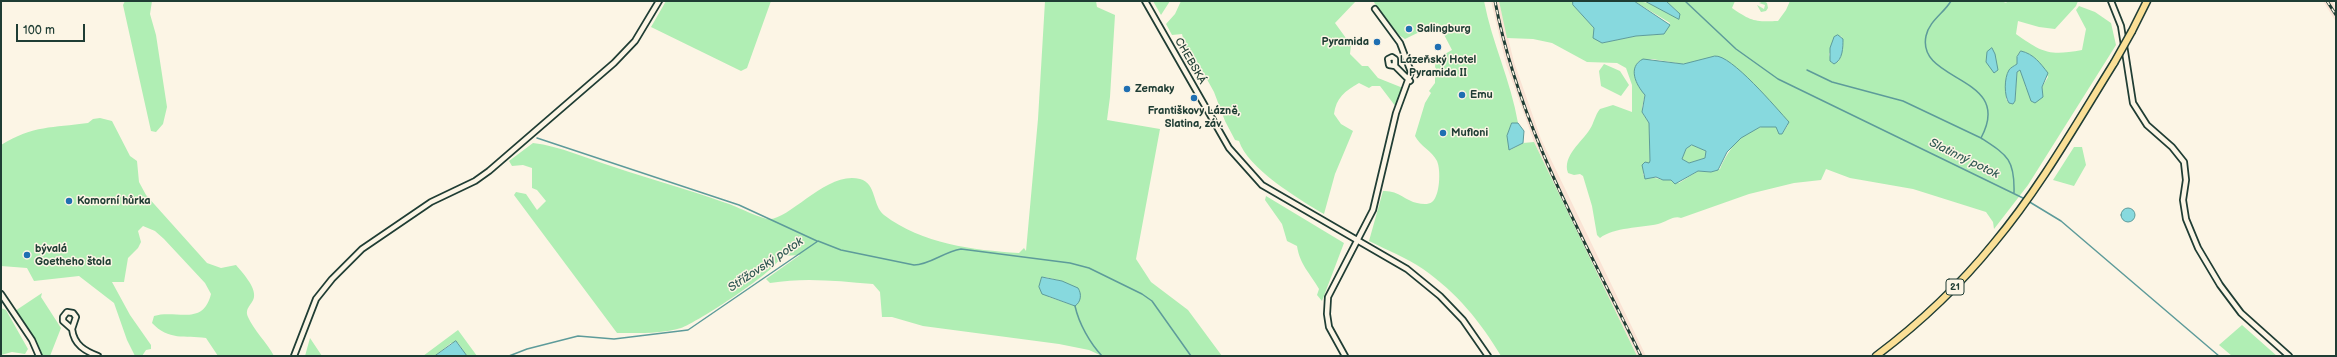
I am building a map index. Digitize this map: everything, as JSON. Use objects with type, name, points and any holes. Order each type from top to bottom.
[{"type":"main road","name":"21","points":[[1876,356],[1928,313],[1957,285],[1996,242],[2032,191],[2114,63],[2147,1]]},
{"type":"street","points":[[294,356],[316,299],[345,265],[362,249],[431,202],[475,181],[582,92],[627,50],[647,23],[659,1]]},
{"type":"street","name":"CHEBSKÁ","points":[[1145,1],[1230,148],[1262,185],[1407,270],[1440,296],[1463,320],[1488,356]]},
{"type":"street","points":[[2111,1],[2121,26],[2133,103],[2147,125],[2184,162],[2186,180],[2183,200],[2186,219],[2198,248],[2220,285],[2241,313],[2289,356]]},
{"type":"street","points":[[1345,356],[1329,326],[1326,305],[1333,286],[1373,210],[1394,119],[1410,81],[1411,72],[1400,44],[1375,9]]},
{"type":"street","points":[[1395,66],[1410,81]]},
{"type":"street","points":[[1,294],[32,340],[39,356]]},
{"type":"street","points":[[72,329],[72,334],[82,350],[98,356]]},
{"type":"shaded area","points":[[1491,1],[1499,1],[1514,62],[1541,139],[1646,356],[1637,356],[1534,142],[1506,64]]},
{"type":"shaded area","points":[[2323,1],[2332,1],[2335,6],[2336,22]]},
{"type":"green space","points":[[125,1],[152,1],[150,14],[156,35],[167,107],[163,124],[156,132],[151,131],[123,5]]},
{"type":"green space","points":[[666,1],[771,1],[747,68],[741,71],[651,27]]},
{"type":"green space","points":[[1045,1],[1096,1],[1097,7],[1115,15],[1110,97],[1107,120],[1160,129],[1136,259],[1151,282],[1188,310],[1222,356],[1102,356],[1089,350],[1059,344],[923,326],[892,317],[882,317],[880,292],[873,284],[809,280],[770,283],[766,279],[800,255],[781,256],[777,263],[753,283],[703,316],[681,328],[657,332],[617,333],[514,195],[516,192],[526,194],[537,210],[546,201],[537,190],[532,188],[532,168],[523,165],[512,166],[509,161],[533,143],[543,145],[564,150],[696,193],[768,219],[777,217],[787,212],[822,188],[835,182],[847,178],[860,179],[869,185],[880,211],[884,215],[915,233],[948,244],[984,250],[1019,253],[1024,248],[1026,251],[1038,119]],"holes":[[[1045,277],[1062,281],[1075,306],[1049,297]]]},
{"type":"green space","points":[[1153,1],[1170,1],[1161,15]]},
{"type":"green space","points":[[1181,1],[1356,1],[1335,23],[1351,45],[1350,54],[1362,66],[1368,66],[1378,78],[1403,88],[1396,107],[1380,86],[1372,86],[1369,88],[1359,83],[1345,92],[1339,99],[1334,114],[1341,124],[1353,131],[1335,174],[1324,214],[1289,192],[1263,172],[1252,162],[1239,141],[1235,140],[1225,121],[1214,92],[1198,63],[1185,46],[1182,34],[1172,35],[1166,24],[1175,14]]},
{"type":"green space","points":[[1373,1],[1484,1],[1487,17],[1511,92],[1518,123],[1512,123],[1510,150],[1523,143],[1534,142],[1637,356],[1501,356],[1476,319],[1447,288],[1417,265],[1369,241],[1383,191],[1393,192],[1413,202],[1423,204],[1429,204],[1435,199],[1438,189],[1439,176],[1437,161],[1415,136],[1425,103],[1431,93],[1429,91],[1435,83],[1435,76],[1439,74],[1435,67],[1436,59],[1452,50],[1438,23],[1405,39],[1399,35]]},
{"type":"green space","points":[[1499,1],[1573,1],[1573,5],[1592,25],[1602,43],[1636,36],[1663,34],[1670,23],[1634,1],[1651,4],[1680,14],[1666,1],[1735,1],[1732,8],[1744,16],[1758,21],[1778,21],[1786,10],[1790,1],[2000,1],[2007,3],[2005,1],[2078,1],[2076,6],[2055,29],[2039,27],[2018,21],[2016,34],[2040,49],[2054,53],[2082,50],[2086,29],[2076,10],[2079,6],[2095,12],[2111,23],[2116,45],[2028,185],[1994,229],[1993,222],[1986,212],[1913,189],[1850,178],[1826,169],[1821,180],[1794,183],[1749,194],[1681,218],[1676,217],[1658,224],[1620,230],[1606,234],[1600,238],[1597,235],[1592,206],[1583,176],[1580,174],[1574,175],[1568,173],[1567,167],[1570,155],[1587,134],[1600,109],[1613,105],[1632,112],[1632,85],[1626,68],[1617,63],[1587,62],[1552,43],[1533,39],[1507,38]],"holes":[[[1841,36],[1843,45],[1841,56],[1838,62],[1832,63],[1829,54]],[[2021,51],[2031,55],[2043,68],[2048,77],[2042,87],[2043,97],[2026,88],[2024,77],[2020,70],[2017,72],[2015,101],[2013,104],[2009,103],[2006,99],[2009,70],[2017,64],[2017,57]],[[1718,56],[1788,125],[1782,134],[1776,127],[1766,126],[1749,132],[1741,138],[1729,152],[1720,169],[1711,172],[1698,171],[1679,183],[1643,175],[1643,163],[1650,163],[1649,123],[1643,114],[1642,108],[1645,94],[1637,83],[1635,70],[1639,61],[1652,59],[1683,64]]]},
{"type":"green space","points":[[1764,1],[1767,3],[1768,8],[1766,11],[1761,12],[1757,5],[1764,9],[1765,5],[1759,3]]},
{"type":"green space","points":[[1604,64],[1620,71],[1629,85],[1621,96],[1601,86],[1599,71]]},
{"type":"green space","points":[[100,118],[112,121],[130,156],[137,161],[139,182],[146,195],[207,263],[221,268],[236,265],[251,284],[254,297],[247,314],[253,326],[274,356],[218,356],[206,338],[171,335],[158,329],[152,323],[154,316],[162,314],[195,314],[202,310],[207,304],[211,294],[205,283],[164,239],[155,231],[143,226],[138,231],[141,242],[138,248],[128,258],[124,282],[112,282],[130,315],[151,345],[151,349],[146,350],[142,356],[135,356],[127,340],[114,303],[79,276],[34,281],[27,268],[1,266],[1,145],[23,134],[43,128],[88,123],[93,119]]},
{"type":"green space","points":[[1692,145],[1706,151],[1705,158],[1689,163],[1682,159],[1686,149]]},
{"type":"green space","points":[[2074,147],[2082,147],[2086,165],[2074,186],[2053,180]]},
{"type":"green space","points":[[1266,196],[1344,243],[1322,301],[1317,295],[1319,289],[1300,258],[1297,246],[1287,241],[1282,224],[1265,200]]},
{"type":"green space","points":[[42,293],[41,297],[61,328],[50,356],[42,356],[15,311]]},
{"type":"green space","points":[[1,308],[6,310],[28,349],[25,354],[12,352],[1,355]]},
{"type":"green space","points":[[2242,325],[2277,356],[2232,356],[2219,345]]},
{"type":"green space","points":[[458,330],[477,356],[467,356],[458,343],[451,343],[435,356],[423,356]]},
{"type":"green space","points":[[310,338],[322,356],[305,356]]},
{"type":"water","points":[[1573,1],[1634,1],[1670,25],[1664,34],[1636,36],[1602,43],[1593,38],[1594,28],[1573,5]]},
{"type":"water","points":[[1645,1],[1666,1],[1680,14],[1679,19]]},
{"type":"water","points":[[1838,35],[1843,39],[1843,49],[1839,60],[1834,64],[1830,61],[1830,48],[1834,37]]},
{"type":"water","points":[[1992,48],[1995,54],[1998,70],[1994,73],[1986,62],[1987,52]]},
{"type":"water","points":[[2021,51],[2030,54],[2048,73],[2042,87],[2043,97],[2035,103],[2031,101],[2020,70],[2017,72],[2015,101],[2013,104],[2009,103],[2007,100],[2005,82],[2007,73],[2010,68],[2017,64],[2017,57]]},
{"type":"water","points":[[1715,56],[1732,64],[1754,83],[1789,122],[1782,134],[1779,134],[1776,127],[1760,127],[1741,138],[1727,152],[1718,170],[1711,172],[1698,171],[1675,184],[1671,180],[1663,180],[1656,177],[1645,179],[1642,165],[1645,162],[1649,163],[1650,161],[1649,123],[1642,112],[1645,95],[1636,81],[1634,71],[1635,67],[1638,62],[1643,59],[1683,64]],"holes":[[[1692,145],[1706,151],[1705,158],[1689,163],[1682,159],[1686,149]]]},
{"type":"water","points":[[1512,123],[1518,123],[1524,131],[1523,143],[1509,150],[1507,136]]},
{"type":"water","points":[[2125,208],[2131,208],[2135,212],[2135,218],[2131,222],[2125,222],[2121,218],[2121,212]]},
{"type":"water","points":[[1042,277],[1062,281],[1078,288],[1080,295],[1079,302],[1075,306],[1042,294],[1039,287]]},
{"type":"water","points":[[456,341],[467,356],[435,356]]},
{"type":"waterway","name":"Slatinný potok","points":[[1685,1],[1736,49],[1778,79],[2025,199]]},
{"type":"waterway","points":[[1951,1],[1930,26],[1926,36],[1927,51],[1935,63],[1976,90],[1985,102],[1988,117],[1981,138],[2008,159],[2013,172],[2014,193]]},
{"type":"waterway","points":[[1807,70],[1832,82],[1903,101],[1981,138]]},
{"type":"waterway","points":[[537,138],[739,205],[817,241]]},
{"type":"waterway","name":"Slatinný potok","points":[[2028,201],[2061,221],[2219,356]]},
{"type":"waterway","name":"Střížovský potok","points":[[509,356],[527,349],[578,336],[614,339],[688,330],[818,241],[841,250],[914,265],[926,263],[961,249],[1070,263],[1089,268],[1142,294],[1152,301],[1191,356]]},
{"type":"waterway","points":[[1075,306],[1079,320],[1086,333],[1102,356]]},
{"type":"railway","points":[[1495,1],[1506,48],[1520,94],[1537,139],[1577,227],[1641,356]]},
{"type":"railway","points":[[2327,1],[2336,15]]},
{"type":"place","name":"Salingburg","points":[[1409,29]]},
{"type":"place","name":"Pyramida","points":[[1377,42]]},
{"type":"place","name":"Lázeňský Hotel Pyramida II","points":[[1438,47]]},
{"type":"place","name":"Zemaky","points":[[1127,89]]},
{"type":"place","name":"Emu","points":[[1462,95]]},
{"type":"place","name":"Františkovy Lázně, Slatina, záv.","points":[[1194,98]]},
{"type":"place","name":"Mufloni","points":[[1443,133]]},
{"type":"place","name":"Komorní hůrka","points":[[69,201]]},
{"type":"place","name":"bývalá Goetheho štola","points":[[27,255]]}]
